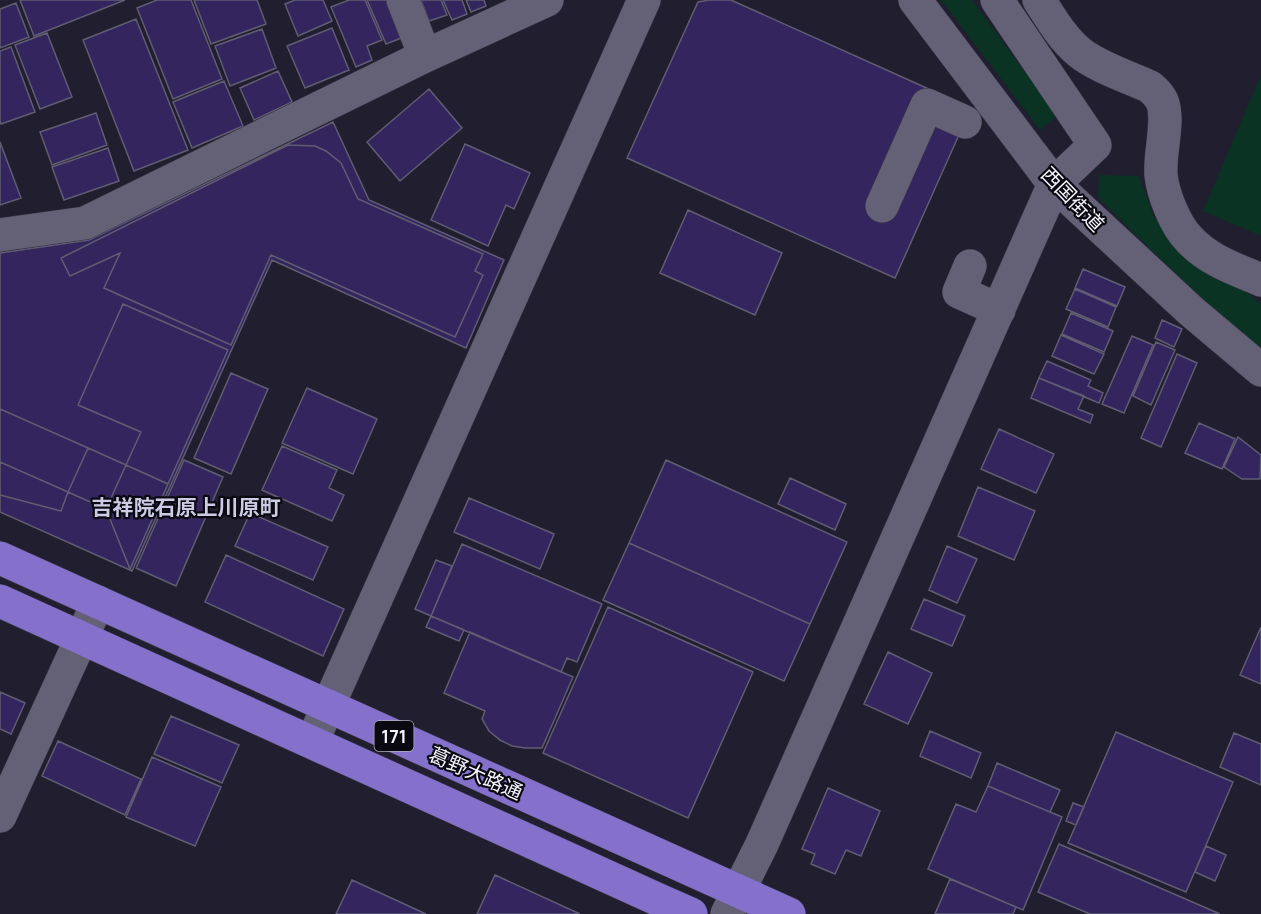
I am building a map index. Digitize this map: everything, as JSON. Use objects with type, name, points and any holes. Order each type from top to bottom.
[{"type":"highway","name":"葛野大路通","points":[[0,558],[328,706],[733,903],[789,914]]},
{"type":"highway","name":"葛野大路通","points":[[0,601],[692,914]]},
{"type":"street","points":[[403,0],[425,56]]},
{"type":"street","points":[[0,235],[85,223],[425,56],[547,0]]},
{"type":"street","points":[[312,741],[644,0]]},
{"type":"street","name":"西国街道","points":[[915,0],[1054,184],[1191,311],[1261,370]]},
{"type":"street","points":[[733,903],[762,844],[1054,184],[1095,145],[997,0]]},
{"type":"street","points":[[1039,0],[1055,25],[1079,52],[1092,61],[1150,87],[1157,93],[1162,101],[1164,112],[1161,173],[1163,186],[1175,217],[1187,237],[1201,250],[1215,260],[1261,280]]},
{"type":"street","points":[[882,206],[927,105],[965,122]]},
{"type":"street","points":[[970,266],[959,292],[999,310]]},
{"type":"street","points":[[0,816],[98,602]]},
{"type":"green space","points":[[941,0],[972,0],[1057,116],[1040,130]]},
{"type":"green space","points":[[1261,75],[1261,236],[1203,211]]},
{"type":"green space","points":[[1099,175],[1139,176],[1154,217],[1261,304],[1261,350],[1178,276],[1098,197]]},
{"type":"building","points":[[20,0],[125,0],[34,36]]},
{"type":"building","points":[[157,0],[191,0],[222,79],[173,99],[137,8]]},
{"type":"building","points":[[194,0],[257,0],[266,24],[211,44]]},
{"type":"building","points":[[295,0],[323,0],[332,21],[298,36],[285,4]]},
{"type":"building","points":[[349,0],[365,0],[382,40],[367,46],[372,60],[356,67],[331,7]]},
{"type":"building","points":[[367,0],[388,0],[404,37],[386,44]]},
{"type":"building","points":[[421,0],[441,0],[447,15],[429,21]]},
{"type":"building","points":[[443,0],[462,0],[467,14],[452,20]]},
{"type":"building","points":[[466,0],[484,0],[486,6],[471,12]]},
{"type":"building","points":[[731,0],[971,108],[895,278],[627,158],[698,2]]},
{"type":"building","points":[[16,3],[29,37],[0,48],[0,9]]},
{"type":"building","points":[[136,19],[188,150],[134,171],[83,40]]},
{"type":"building","points":[[332,28],[349,70],[305,88],[287,46]]},
{"type":"building","points":[[262,29],[276,68],[230,86],[215,46]]},
{"type":"building","points":[[47,33],[72,97],[40,109],[15,45]]},
{"type":"building","points":[[11,47],[35,112],[1,124],[0,51]]},
{"type":"building","points":[[278,71],[292,102],[254,120],[240,88]]},
{"type":"building","points":[[224,81],[243,126],[192,148],[173,102]]},
{"type":"building","points":[[429,89],[462,128],[400,181],[367,142]]},
{"type":"building","points":[[96,113],[107,145],[52,165],[40,132]]},
{"type":"building","points":[[333,122],[369,200],[504,260],[466,348],[272,260],[132,571],[0,512],[0,253],[89,240]]},
{"type":"building","points":[[0,142],[21,198],[0,205]]},
{"type":"building","points":[[465,144],[530,173],[514,209],[506,205],[488,246],[431,220]]},
{"type":"building","points":[[288,145],[315,146],[326,151],[341,163],[358,199],[483,254],[475,271],[483,275],[455,337],[271,255],[231,345],[104,288],[120,253],[70,276],[61,258]]},
{"type":"building","points":[[108,148],[119,181],[64,200],[52,167]]},
{"type":"building","points":[[688,210],[782,253],[755,315],[660,273]]},
{"type":"building","points":[[1083,269],[1125,287],[1117,306],[1075,288]]},
{"type":"building","points":[[1075,289],[1116,307],[1108,327],[1066,309]]},
{"type":"building","points":[[123,304],[228,350],[168,484],[126,465],[141,432],[78,405]]},
{"type":"building","points":[[1071,313],[1113,331],[1104,352],[1062,334]]},
{"type":"building","points":[[1162,320],[1182,329],[1174,347],[1155,338]]},
{"type":"building","points":[[1061,335],[1104,354],[1094,374],[1052,356]]},
{"type":"building","points":[[1132,336],[1153,345],[1124,413],[1102,404]]},
{"type":"building","points":[[1156,342],[1175,350],[1151,405],[1133,396]]},
{"type":"building","points":[[1177,354],[1197,363],[1161,447],[1141,438]]},
{"type":"building","points":[[1047,361],[1091,380],[1088,386],[1103,393],[1099,403],[1039,378]]},
{"type":"building","points":[[231,373],[268,389],[231,474],[194,458]]},
{"type":"building","points":[[1039,378],[1084,396],[1078,409],[1093,415],[1090,423],[1031,398]]},
{"type":"building","points":[[307,388],[377,419],[353,474],[282,443]]},
{"type":"building","points":[[0,409],[88,448],[68,492],[0,462]]},
{"type":"building","points":[[1199,423],[1235,439],[1222,469],[1185,453]]},
{"type":"building","points":[[999,429],[1054,454],[1036,493],[981,469]]},
{"type":"building","points":[[1238,437],[1261,455],[1260,479],[1242,479],[1224,467]]},
{"type":"building","points":[[282,446],[337,470],[329,488],[344,495],[332,521],[262,490]]},
{"type":"building","points":[[88,448],[126,465],[106,509],[68,492]]},
{"type":"building","points":[[184,460],[223,477],[176,586],[136,568]]},
{"type":"building","points":[[666,460],[847,542],[810,624],[629,543]]},
{"type":"building","points":[[0,462],[68,492],[61,511],[0,495]]},
{"type":"building","points":[[126,465],[168,484],[130,569],[106,509]]},
{"type":"building","points":[[790,478],[846,504],[835,530],[778,504]]},
{"type":"building","points":[[978,487],[1035,511],[1014,560],[958,536]]},
{"type":"building","points":[[469,498],[554,534],[540,569],[454,532]]},
{"type":"building","points":[[250,513],[328,547],[313,580],[235,546]]},
{"type":"building","points":[[629,543],[810,624],[784,681],[603,600]]},
{"type":"building","points":[[462,544],[602,604],[577,662],[567,658],[561,672],[431,616]]},
{"type":"building","points":[[947,546],[977,559],[957,603],[929,590]]},
{"type":"building","points":[[226,555],[344,609],[323,656],[205,602]]},
{"type":"building","points":[[436,560],[452,566],[431,616],[415,609]]},
{"type":"building","points":[[924,599],[965,616],[952,646],[911,629]]},
{"type":"building","points":[[608,607],[753,672],[688,818],[543,753]]},
{"type":"building","points":[[431,616],[464,630],[459,641],[426,627]]},
{"type":"building","points":[[1261,627],[1261,684],[1240,675]]},
{"type":"building","points":[[470,632],[573,677],[542,748],[512,746],[500,740],[489,731],[482,719],[485,711],[444,693]]},
{"type":"building","points":[[888,652],[932,673],[908,724],[864,704]]},
{"type":"building","points":[[0,692],[25,703],[11,734],[0,729]]},
{"type":"building","points":[[171,716],[239,745],[222,783],[154,754]]},
{"type":"building","points":[[930,731],[981,753],[971,778],[920,756]]},
{"type":"building","points":[[1116,732],[1233,782],[1186,892],[1068,843]]},
{"type":"building","points":[[1234,733],[1261,744],[1261,785],[1220,767]]},
{"type":"building","points":[[58,741],[141,779],[125,815],[42,776]]},
{"type":"building","points":[[152,757],[221,787],[195,846],[126,817]]},
{"type":"building","points":[[997,763],[1060,790],[1050,812],[988,786]]},
{"type":"building","points":[[988,786],[1062,817],[1023,910],[928,869],[956,804],[976,812]]},
{"type":"building","points":[[828,788],[880,811],[861,856],[846,850],[835,874],[811,864],[815,854],[802,849]]},
{"type":"building","points":[[1073,803],[1084,807],[1076,825],[1066,821]]},
{"type":"building","points":[[1059,844],[1220,914],[1090,914],[1038,892]]},
{"type":"building","points":[[1206,846],[1226,855],[1215,881],[1195,872]]},
{"type":"building","points":[[495,875],[580,914],[477,914]]},
{"type":"building","points":[[950,879],[1016,907],[1013,914],[935,914]]},
{"type":"building","points":[[352,880],[426,914],[336,914]]},
{"type":"district","name":"吉祥院石原上川原町","points":[[186,507]]}]
